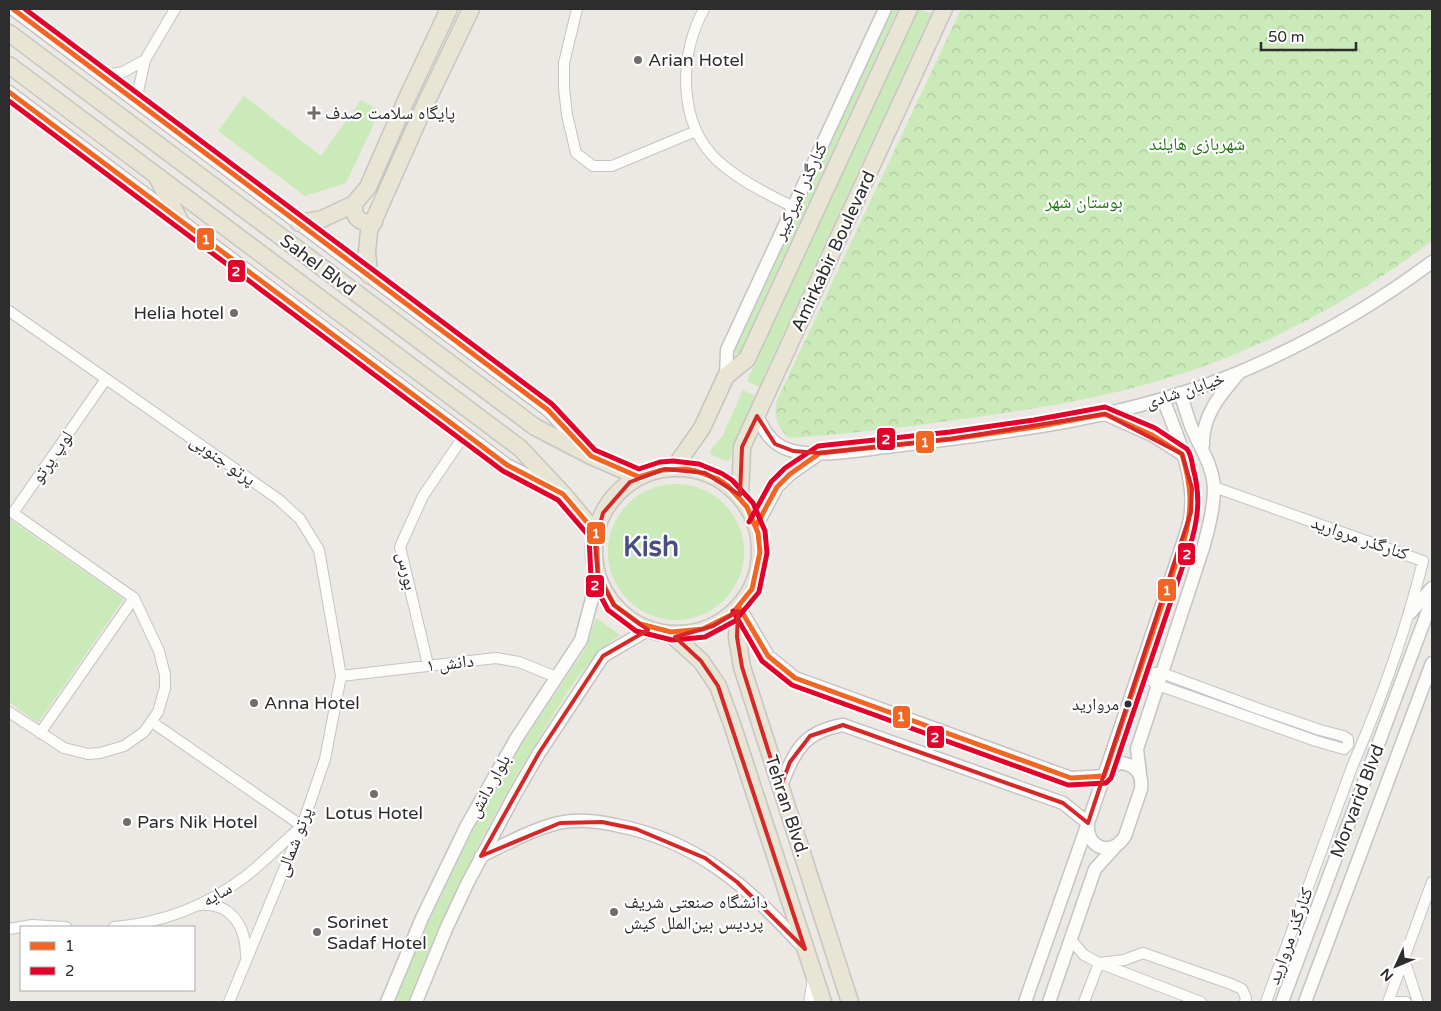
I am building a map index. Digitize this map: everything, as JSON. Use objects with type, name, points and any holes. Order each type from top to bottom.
[{"type":"main road","points":[[300,223],[322,219],[354,204],[368,187],[449,9]]},
{"type":"main road","points":[[369,275],[367,240],[425,105],[471,9]]},
{"type":"main road","name":"Amirkabir Boulevard","points":[[674,468],[702,428],[726,376],[747,359],[909,9]]},
{"type":"main road","name":"Amirkabir Boulevard","points":[[740,497],[742,447],[944,9]]},
{"type":"main road","name":"Sahel Blvd","points":[[9,33],[535,427],[591,456],[639,477]]},
{"type":"main road","name":"Sahel Blvd","points":[[9,65],[520,448],[596,533]]},
{"type":"main road","points":[[156,175],[180,221]]},
{"type":"main road","points":[[354,204],[353,212],[355,217],[366,224],[374,222]]},
{"type":"main road","points":[[674,468],[695,470],[715,477],[740,497],[752,515],[760,547],[758,568],[751,589],[739,607],[708,628],[671,634],[650,629],[630,619],[618,608],[608,596],[598,576],[594,555],[596,533],[603,513],[622,488],[639,477],[656,471],[674,468]]},
{"type":"main road","name":"Tehran Blvd.","points":[[739,607],[737,637],[742,667],[850,1002]]},
{"type":"main road","name":"Tehran Blvd.","points":[[671,634],[701,661],[718,686],[823,1002]]},
{"type":"street","points":[[13,9],[548,410],[591,456]]},
{"type":"street","points":[[136,100],[145,60],[175,9]]},
{"type":"street","points":[[577,9],[564,63],[567,115],[576,153],[593,166],[612,166],[696,131]]},
{"type":"street","points":[[704,9],[692,35],[686,70],[686,90],[696,131],[703,143],[730,170],[754,186],[793,206]]},
{"type":"street","name":"کنارگذر امیرکبیر","points":[[726,376],[727,350],[884,9]]},
{"type":"street","points":[[103,76],[123,72],[145,60]]},
{"type":"street","points":[[9,92],[507,465],[563,494]]},
{"type":"street","name":"خیابان شادی","points":[[757,416],[765,433],[775,444],[793,451],[820,453],[951,439],[1036,427],[1105,414],[1163,399],[1243,370],[1290,348],[1363,309],[1432,262]]},
{"type":"street","name":"پرتو جنوبی","points":[[9,311],[278,499],[300,519],[319,550],[341,676]]},
{"type":"street","points":[[1049,1002],[1072,941],[1095,870],[1125,836],[1141,789],[1142,781],[1137,749],[1204,545],[1212,514],[1214,487],[1203,448],[1202,434],[1212,408],[1220,395],[1243,370]]},
{"type":"street","name":"لوپ پرتو","points":[[9,712],[53,742],[70,750],[88,754],[113,751],[130,743],[144,732],[152,722],[163,700],[165,675],[159,651],[134,598],[13,513],[106,379]]},
{"type":"street","points":[[1180,393],[1192,427],[1203,448]]},
{"type":"street","points":[[1025,1002],[1185,538],[1191,512],[1192,488],[1163,399]]},
{"type":"street","points":[[1105,414],[1152,435],[1182,454]]},
{"type":"street","points":[[1175,431],[1181,426],[1188,425],[1192,427]]},
{"type":"street","name":"بورس","points":[[428,665],[400,547],[423,496],[465,434]]},
{"type":"street","name":"خیابان شادی","points":[[756,526],[777,487],[790,474],[820,453]]},
{"type":"street","name":"کنارگذر مروارید","points":[[1214,487],[1423,561],[1410,613],[1369,730],[1352,767],[1266,1002]]},
{"type":"street","name":"بلوار دانش","points":[[387,1002],[422,918],[466,827],[516,739],[582,640],[598,576]]},
{"type":"street","points":[[1410,613],[1432,588]]},
{"type":"street","points":[[40,734],[134,598]]},
{"type":"street","name":"Morvarid Blvd","points":[[1282,1002],[1432,600]]},
{"type":"street","points":[[739,607],[768,656],[795,678],[1071,778],[1104,776]]},
{"type":"street","name":"بلوار دانش","points":[[416,1002],[446,929],[481,856],[539,753],[603,656],[650,629]]},
{"type":"street","name":"دانش ۱","points":[[341,676],[496,658],[519,662],[556,677]]},
{"type":"street","points":[[1409,662],[1409,671],[1415,676],[1424,676],[1431,666]]},
{"type":"street","name":"Morvarid Blvd","points":[[1305,1002],[1431,666]]},
{"type":"street","points":[[1139,672],[1348,739],[1348,745],[1344,749],[1338,749]]},
{"type":"street","name":"پرتو شمالی","points":[[229,1002],[302,826],[325,759],[341,676]]},
{"type":"street","points":[[1160,679],[1338,749],[1347,757],[1352,767]]},
{"type":"street","points":[[152,722],[302,826]]},
{"type":"street","points":[[780,788],[790,762],[810,736],[827,728],[843,725],[1063,803],[1088,823]]},
{"type":"street","points":[[1343,736],[1355,735],[1369,730]]},
{"type":"street","points":[[1104,776],[1108,769],[1121,763],[1129,764],[1140,774]]},
{"type":"street","points":[[481,856],[538,829],[560,823],[575,821],[602,822],[636,829],[665,839],[705,858],[737,882],[772,913],[805,949]]},
{"type":"street","points":[[1088,823],[1089,838],[1094,844],[1100,847],[1115,847]]},
{"type":"street","name":"سایه","points":[[120,926],[167,917],[196,906],[246,876],[302,826]]},
{"type":"street","points":[[1388,1002],[1432,882]]},
{"type":"street","points":[[196,906],[215,906],[233,916],[244,932],[246,961]]},
{"type":"street","points":[[26,926],[49,926]]},
{"type":"street","points":[[1072,941],[1084,954],[1099,964],[1200,1002]]},
{"type":"street","points":[[1099,964],[1124,960],[1143,953],[1232,984],[1242,989],[1246,998],[1245,1002]]},
{"type":"street","points":[[1404,959],[1418,1002]]},
{"type":"street","points":[[1084,1002],[1099,964]]},
{"type":"street","points":[[809,1002],[814,973]]},
{"type":"street","points":[[1397,1002],[1406,1002]]},
{"type":"highlighted area","points":[[1105,414],[1182,454],[1192,488],[1191,512],[1088,823],[1063,803],[843,725],[810,736],[790,762],[780,788],[742,667],[737,637],[738,611],[713,626],[675,637],[701,661],[718,686],[805,949],[737,882],[705,858],[636,829],[602,822],[560,823],[481,856],[539,753],[603,656],[648,630],[614,605],[598,576],[595,544],[603,513],[630,482],[665,469],[705,473],[740,495],[742,447],[757,416],[775,444],[793,451],[820,453],[951,439]]},
{"type":"green space","points":[[892,9],[898,9],[739,354],[734,352]]},
{"type":"green space","points":[[919,9],[931,14],[759,387],[747,381]]},
{"type":"green space","name":"بوستان شهر","points":[[961,9],[1432,9],[1432,241],[1361,290],[1311,318],[1233,355],[1170,377],[1074,401],[1010,412],[930,424],[789,438],[777,421],[777,400]]},
{"type":"green space","points":[[244,96],[321,156],[361,100],[380,111],[346,183],[305,196],[218,131]]},
{"type":"green space","points":[[743,390],[755,396],[734,443],[730,460],[727,461],[710,454],[711,449],[722,437]]},
{"type":"green space","points":[[676,484],[702,489],[714,495],[724,504],[733,514],[739,526],[744,552],[739,578],[733,590],[724,600],[714,609],[702,615],[676,620],[650,615],[638,609],[628,600],[619,590],[613,578],[608,552],[613,526],[619,514],[628,504],[638,495],[650,489]]},
{"type":"green space","points":[[9,519],[124,599],[38,723],[9,702]]},
{"type":"green space","points":[[596,618],[620,635],[598,653],[580,674],[528,756],[472,859],[438,929],[408,1002],[395,1002],[429,921],[473,830],[522,743],[585,649]]},
{"type":"transit line","name":"1","points":[[9,92],[507,465],[563,494],[596,533],[598,574],[614,605],[640,624],[671,632],[703,629],[731,615],[752,589],[760,552],[758,533],[747,507],[728,486],[718,479],[685,469],[662,470],[639,477],[591,456],[548,410],[13,9]]},
{"type":"transit line","name":"2","points":[[9,101],[503,471],[558,500],[589,536],[591,578],[608,610],[636,631],[672,640],[705,637],[735,621],[759,592],[767,553],[765,531],[753,503],[732,480],[699,464],[673,461],[660,462],[639,469],[595,450],[552,404],[25,9]]},
{"type":"transit line","name":"2","points":[[733,611],[762,661],[792,685],[1068,785],[1106,783],[1111,778],[1192,539],[1196,521],[1198,495],[1192,460],[1187,449],[1155,428],[1105,407],[1034,420],[950,432],[818,446],[785,468],[771,482],[749,522]]},
{"type":"transit line","name":"1","points":[[739,607],[768,656],[795,678],[1071,778],[1104,776],[1185,537],[1190,495],[1182,454],[1152,435],[1105,414],[1035,427],[951,439],[820,453],[790,474],[777,487],[756,526]]},
{"type":"place","name":"Arian Hotel","points":[[638,60]]},
{"type":"place","name":"پایگاه سلامت صدف","points":[[314,113]]},
{"type":"place","name":"Helia hotel","points":[[234,313]]},
{"type":"place","name":"Anna Hotel","points":[[254,703]]},
{"type":"place","name":"مروارید","points":[[1128,704]]},
{"type":"place","name":"Lotus Hotel","points":[[374,794]]},
{"type":"place","name":"Pars Nik Hotel","points":[[127,822]]},
{"type":"place","name":"دانشگاه صنعتی شریف پردیس بین‌الملل کیش","points":[[614,912]]},
{"type":"place","name":"Sorinet Sadaf Hotel","points":[[317,932]]},
{"type":"district","name":"Kish","points":[[651,546]]},
{"type":"park label","name":"شهربازی هایلند","points":[[1197,144]]}]
